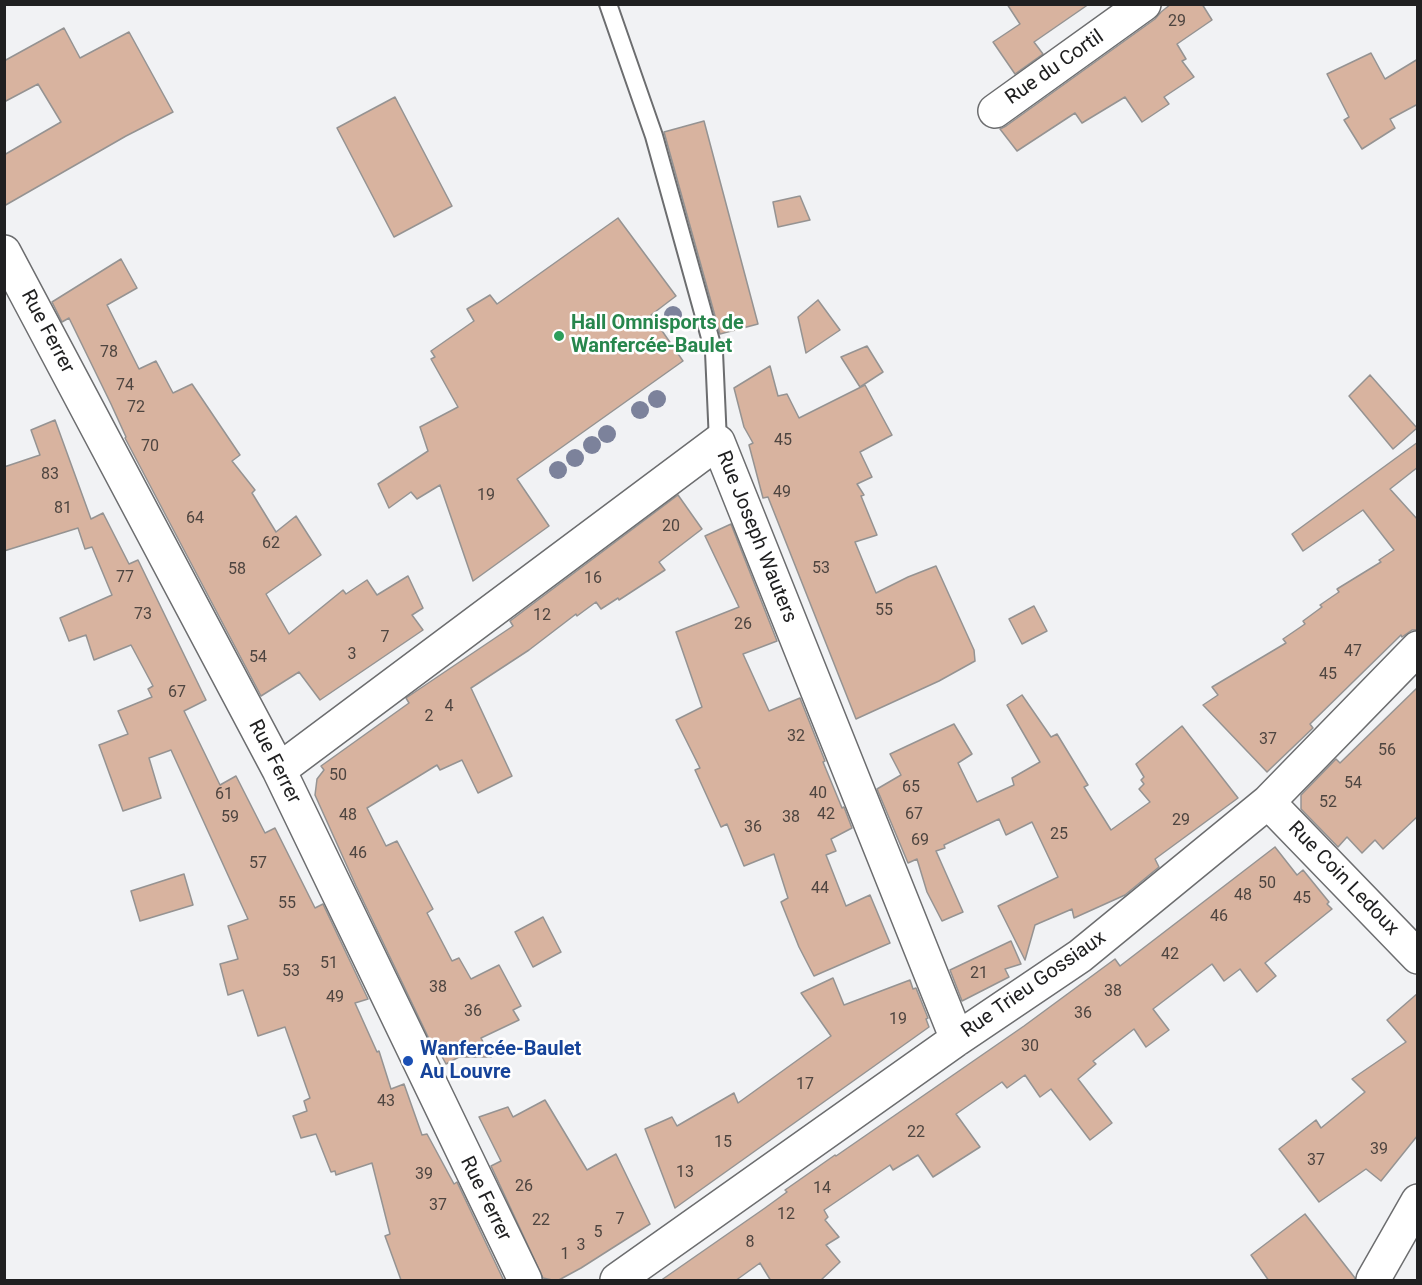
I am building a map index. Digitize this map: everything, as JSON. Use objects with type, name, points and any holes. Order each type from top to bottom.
[{"type":"street","name":"Rue du Cortil","points":[[995,111],[1144,4]]},
{"type":"street","name":"Rue Ferrer","points":[[4,252],[279,770],[525,1281]]},
{"type":"street","name":"Rue Joseph Wauters","points":[[279,770],[718,442],[957,1039]]},
{"type":"street","name":"Rue Trieu Gossiaux","points":[[617,1281],[957,1039],[1080,956],[1268,802],[1418,648]]},
{"type":"street","name":"Rue Coin Ledoux","points":[[1268,802],[1418,957]]},
{"type":"street","points":[[1373,1281],[1418,1202]]},
{"type":"lane","points":[[608,4],[654,136],[714,352],[718,442]]},
{"type":"building","points":[[1007,4],[1089,4],[1034,42],[1043,54],[1015,74],[993,42],[1020,24]]},
{"type":"building","points":[[1171,4],[1202,4],[1212,20],[1177,44],[1186,59],[1182,61],[1194,77],[1164,97],[1169,104],[1142,122],[1125,97],[1082,123],[1075,113],[1017,151],[1000,129],[1155,19]]},
{"type":"building","points":[[64,28],[80,58],[129,32],[173,112],[126,136],[4,206],[4,155],[61,122],[38,84],[4,102],[4,61]]},
{"type":"building","points":[[1371,53],[1385,79],[1418,59],[1418,104],[1390,119],[1395,128],[1362,149],[1344,120],[1349,117],[1327,74]]},
{"type":"building","points":[[395,97],[452,206],[394,237],[337,128]]},
{"type":"building","points":[[704,121],[758,324],[720,334],[664,132]]},
{"type":"building","points":[[800,196],[810,220],[778,227],[773,202]]},
{"type":"building","name":"Hall Omnisports de Wanfercée-Baulet","points":[[618,218],[676,296],[651,315],[683,361],[517,479],[549,526],[473,581],[440,485],[417,499],[411,492],[389,508],[378,484],[428,451],[420,427],[458,407],[431,359],[435,357],[431,351],[474,321],[467,309],[490,295],[497,304]]},
{"type":"building","points":[[121,259],[137,288],[107,305],[139,369],[156,361],[173,393],[192,384],[240,455],[232,461],[255,490],[252,493],[276,532],[296,516],[321,555],[266,594],[289,634],[343,590],[346,594],[367,580],[377,595],[408,576],[423,608],[412,615],[423,630],[320,700],[299,672],[261,696],[125,438],[69,318],[62,322],[52,302]]},
{"type":"building","points":[[818,300],[840,330],[806,353],[798,317]]},
{"type":"building","points":[[867,346],[883,372],[860,387],[841,357]]},
{"type":"building","points":[[770,366],[778,396],[787,394],[799,418],[865,385],[892,435],[860,452],[872,477],[857,484],[864,495],[861,496],[877,535],[855,542],[876,593],[936,566],[974,650],[975,661],[939,681],[856,719],[768,497],[763,498],[749,445],[753,443],[744,427],[734,388]]},
{"type":"building","points":[[1370,375],[1417,428],[1393,449],[1349,396]]},
{"type":"building","points":[[55,420],[91,519],[103,513],[129,564],[138,560],[206,700],[184,711],[220,785],[236,776],[265,833],[275,828],[315,908],[323,904],[368,999],[355,1003],[377,1052],[379,1051],[391,1089],[404,1084],[422,1135],[427,1134],[454,1184],[457,1182],[504,1281],[401,1280],[385,1236],[390,1234],[372,1163],[336,1175],[335,1171],[331,1172],[316,1134],[301,1138],[293,1116],[307,1111],[304,1101],[310,1098],[285,1027],[258,1036],[243,990],[228,995],[220,964],[238,959],[228,926],[248,919],[171,750],[149,758],[161,798],[123,811],[99,745],[128,734],[118,711],[152,697],[148,689],[153,686],[131,645],[94,660],[86,635],[69,641],[60,618],[112,595],[92,547],[85,549],[78,528],[4,551],[4,467],[40,455],[31,430]]},
{"type":"building","points":[[1418,442],[1418,467],[1390,489],[1418,520],[1418,630],[1412,630],[1402,637],[1401,635],[1310,724],[1313,728],[1267,772],[1203,705],[1218,695],[1212,687],[1286,643],[1283,639],[1305,624],[1303,621],[1322,607],[1320,605],[1339,592],[1337,589],[1381,562],[1379,560],[1394,550],[1363,510],[1303,551],[1292,534]]},
{"type":"building","points":[[678,495],[702,529],[659,562],[665,570],[601,609],[596,602],[577,616],[576,614],[529,650],[471,688],[512,776],[478,793],[462,760],[440,770],[437,765],[367,808],[386,846],[397,841],[433,909],[427,913],[452,961],[459,958],[471,979],[499,965],[521,1006],[513,1010],[519,1020],[481,1038],[491,1057],[459,1057],[446,1064],[434,1042],[431,1043],[315,795],[317,779],[324,770],[321,766],[409,703],[406,698],[513,626],[510,621]]},
{"type":"building","points":[[731,524],[777,641],[743,654],[769,711],[800,698],[825,761],[823,762],[852,828],[831,839],[836,851],[826,855],[846,906],[870,895],[890,943],[814,976],[799,947],[781,902],[788,898],[774,854],[744,866],[727,824],[721,827],[695,770],[700,768],[676,720],[702,707],[676,632],[739,607],[705,536]]},
{"type":"building","points":[[1034,606],[1047,631],[1022,644],[1009,619]]},
{"type":"building","points":[[1418,687],[1418,816],[1383,849],[1375,840],[1362,853],[1347,837],[1338,847],[1301,809],[1301,795],[1336,759],[1340,763]]},
{"type":"building","points":[[1022,695],[1051,737],[1057,734],[1088,785],[1084,787],[1111,830],[1150,802],[1139,789],[1144,784],[1141,780],[1144,777],[1136,764],[1182,726],[1238,798],[1155,859],[1159,867],[1125,895],[1074,918],[1072,909],[1035,925],[1025,960],[998,906],[1058,877],[1032,822],[1006,835],[999,819],[936,851],[963,912],[942,921],[927,892],[917,859],[908,863],[877,789],[901,775],[890,754],[954,724],[972,754],[958,763],[977,802],[1014,785],[1012,778],[1040,762],[1007,705]]},
{"type":"building","points":[[1275,847],[1297,875],[1303,870],[1332,909],[1265,963],[1276,976],[1257,992],[1240,969],[1224,981],[1212,964],[1153,1009],[1169,1030],[1146,1047],[1134,1029],[1093,1061],[1096,1064],[1078,1079],[1112,1123],[1090,1140],[1051,1089],[1040,1097],[1025,1075],[1007,1088],[1002,1082],[956,1114],[980,1147],[933,1177],[918,1155],[893,1170],[890,1165],[824,1210],[828,1217],[825,1220],[839,1237],[826,1245],[840,1262],[820,1281],[771,1281],[760,1263],[735,1281],[660,1281],[787,1192],[785,1190],[1024,1026],[1115,959],[1120,966]]},
{"type":"building","points":[[184,874],[193,905],[140,921],[131,891]]},
{"type":"building","points":[[543,917],[561,952],[533,967],[515,932]]},
{"type":"building","points":[[1011,941],[1021,964],[1005,969],[1009,977],[962,1001],[950,970]]},
{"type":"building","points":[[833,978],[844,1005],[910,980],[913,989],[916,988],[928,1018],[926,1019],[929,1027],[675,1208],[645,1129],[672,1117],[677,1126],[734,1093],[738,1103],[831,1036],[801,993]]},
{"type":"building","points":[[1418,993],[1418,1135],[1381,1181],[1366,1169],[1319,1202],[1279,1149],[1316,1120],[1321,1128],[1365,1092],[1352,1079],[1406,1042],[1387,1020]]},
{"type":"building","points":[[545,1100],[587,1170],[616,1154],[650,1224],[557,1281],[543,1278],[491,1166],[501,1161],[479,1117],[508,1107],[513,1117]]},
{"type":"building","points":[[1305,1214],[1355,1278],[1354,1281],[1269,1281],[1251,1255]]},
{"type":"place","name":"Hall Omnisports de Wanfercée-Baulet","points":[[559,336]]},
{"type":"place","name":"Wanfercée-Baulet Au Louvre","points":[[408,1061]]}]
